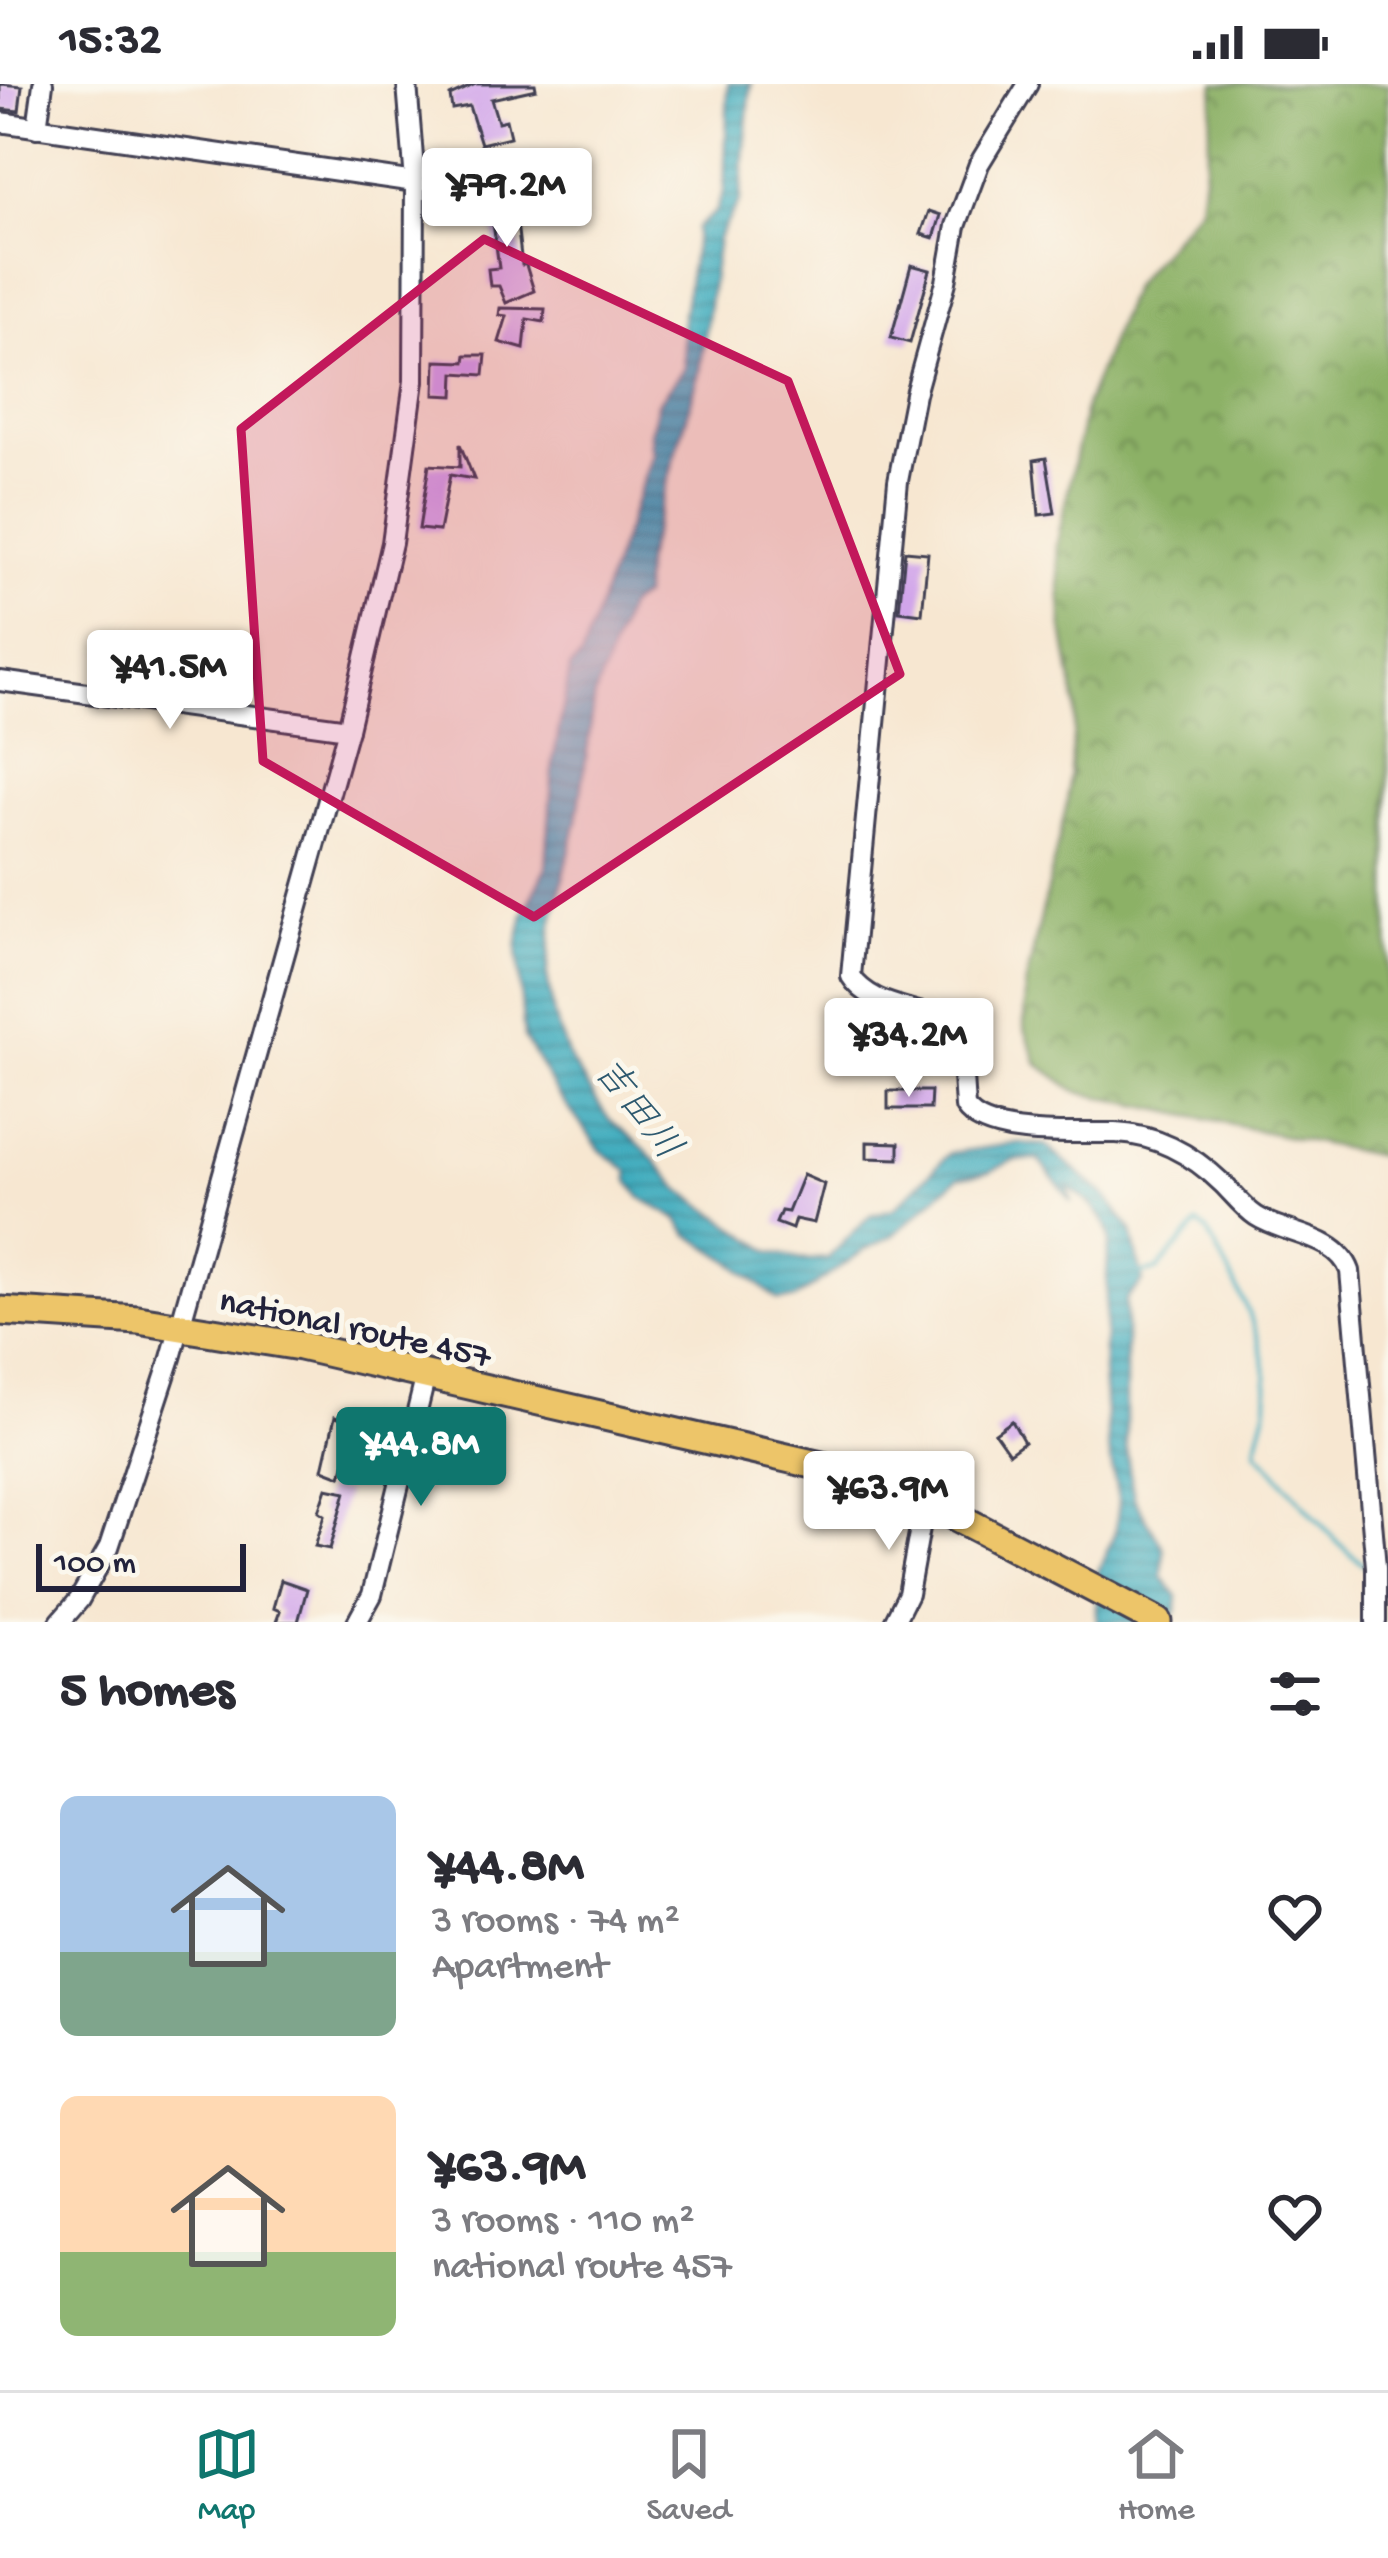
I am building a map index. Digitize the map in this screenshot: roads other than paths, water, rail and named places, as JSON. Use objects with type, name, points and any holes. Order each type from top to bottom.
[{"type":"highway","name":"national route 457","points":[[0,1310],[181,1326],[300,1346],[839,1470],[925,1500],[1158,1622]]},
{"type":"street","points":[[37,128],[43,84]]},
{"type":"street","points":[[60,1622],[79,1600],[109,1547],[181,1326],[348,729],[392,543],[414,381],[415,182],[407,84]]},
{"type":"street","points":[[1028,84],[979,164],[964,205],[915,394],[898,481],[851,976],[866,993],[960,1030],[964,1107],[972,1118],[1001,1129],[1143,1134],[1199,1161],[1257,1217],[1344,1258],[1350,1271],[1376,1567],[1376,1622]]},
{"type":"street","points":[[0,122],[415,182]]},
{"type":"street","points":[[0,681],[348,729]]},
{"type":"street","points":[[357,1622],[372,1595],[426,1375]]},
{"type":"street","points":[[894,1622],[908,1594],[925,1500]]},
{"type":"water","name":"吉田川","points":[[728,84],[751,84],[740,201],[718,238],[700,371],[644,563],[643,596],[627,607],[595,696],[577,821],[552,925],[547,975],[554,1016],[569,1058],[608,1118],[646,1150],[681,1190],[771,1252],[807,1260],[828,1258],[870,1215],[894,1209],[950,1153],[1018,1143],[1045,1145],[1108,1198],[1132,1231],[1143,1282],[1126,1299],[1126,1448],[1134,1498],[1164,1549],[1162,1577],[1178,1596],[1177,1611],[1166,1622],[1097,1622],[1097,1574],[1115,1532],[1119,1504],[1108,1445],[1103,1373],[1110,1241],[1105,1223],[1084,1198],[1067,1186],[1072,1202],[1039,1160],[1014,1160],[989,1172],[959,1177],[894,1235],[795,1299],[778,1300],[688,1234],[677,1219],[641,1198],[629,1181],[629,1171],[601,1151],[554,1089],[524,1037],[517,947],[524,914],[546,868],[553,762],[570,668],[581,657],[652,455],[650,433],[657,404],[684,368],[682,320],[697,228],[715,212],[724,191]]},
{"type":"waterway","points":[[1141,1274],[1157,1270],[1198,1224],[1207,1231],[1249,1314],[1264,1359],[1267,1404],[1257,1451],[1338,1543],[1364,1565]]}]
